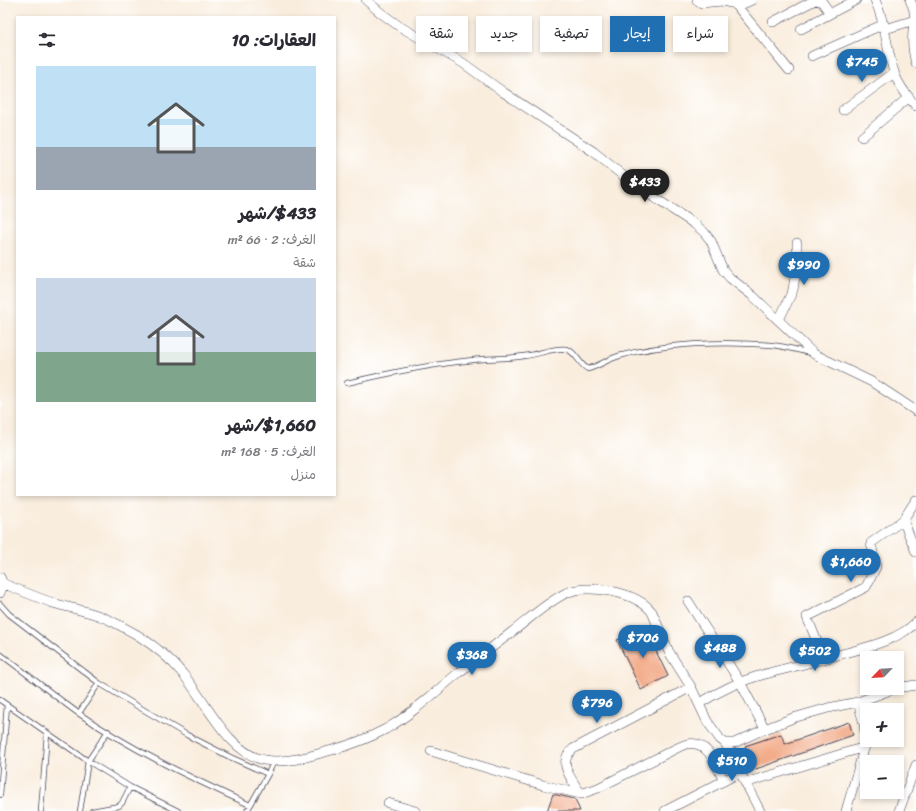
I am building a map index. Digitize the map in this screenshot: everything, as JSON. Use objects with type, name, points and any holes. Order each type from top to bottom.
[{"type":"street","points":[[366,0],[398,26],[463,64],[594,152],[632,183],[693,222],[711,241],[723,270],[730,278],[779,320],[814,354],[872,382],[916,411]]},
{"type":"street","points":[[696,0],[703,3],[722,1],[734,2],[742,5],[752,0]]},
{"type":"street","points":[[773,22],[816,0],[822,2],[830,13]]},
{"type":"street","points":[[801,29],[856,0]]},
{"type":"street","points":[[875,0],[881,13],[894,73],[900,86],[916,106]]},
{"type":"street","points":[[910,0],[915,10],[913,55],[916,63]]},
{"type":"street","points":[[734,2],[789,70]]},
{"type":"street","points":[[812,56],[884,26],[915,20]]},
{"type":"street","points":[[843,110],[894,73]]},
{"type":"street","points":[[862,137],[909,97]]},
{"type":"street","points":[[779,320],[793,290],[797,263],[797,243]]},
{"type":"street","points":[[824,659],[807,617],[866,587],[876,567],[871,543],[903,520],[916,500]]},
{"type":"street","points":[[903,520],[916,552]]},
{"type":"street","points":[[1,584],[53,603],[96,614],[139,636],[171,661],[183,674],[230,738],[243,751],[255,757],[274,761],[288,760],[343,747],[362,741],[388,728],[537,613],[567,593],[580,589],[602,590],[617,593],[638,600],[652,612],[669,652],[700,703],[707,721],[720,739],[725,743],[739,773],[760,811]]},
{"type":"street","points":[[688,601],[740,682],[765,729]]},
{"type":"street","points":[[700,703],[720,691],[740,682],[884,641],[902,633],[916,622]]},
{"type":"street","points":[[725,743],[734,742],[793,718],[828,708],[858,702],[896,688],[916,685]]},
{"type":"street","points":[[581,794],[566,769],[565,763],[568,753],[691,687]]},
{"type":"street","points":[[858,702],[860,709]]},
{"type":"street","points":[[431,751],[543,785],[581,794],[598,788],[675,749],[692,743],[703,746],[708,751],[724,781]]},
{"type":"street","points":[[745,783],[865,747]]},
{"type":"street","points":[[846,811],[865,747]]},
{"type":"street","points":[[899,811],[916,765]]},
{"type":"street","points":[[665,811],[739,773]]},
{"type":"street","points":[[388,803],[415,811]]},
{"type":"lane","points":[[348,384],[389,373],[428,366],[472,360],[524,356],[560,349],[567,349],[582,365],[588,369],[620,356],[678,346],[743,343],[773,345],[814,354]]},
{"type":"lane","points":[[0,604],[9,614],[99,683],[187,735],[268,774]]},
{"type":"lane","points":[[0,654],[79,713],[108,731],[168,766],[250,805]]},
{"type":"lane","points":[[79,713],[99,683]]},
{"type":"lane","points":[[0,700],[88,761],[130,787],[178,811]]},
{"type":"lane","points":[[0,795],[7,705]]},
{"type":"lane","points":[[80,811],[88,761],[108,731]]},
{"type":"lane","points":[[41,811],[47,734]]},
{"type":"lane","points":[[247,811],[274,761]]},
{"type":"lane","points":[[92,811],[119,806],[130,787]]},
{"type":"building","points":[[645,629],[668,676],[641,690],[617,640]]},
{"type":"building","points":[[849,722],[853,735],[753,770],[745,746],[781,734],[785,744]]},
{"type":"building","points":[[553,794],[575,799],[580,811],[547,811]]}]
